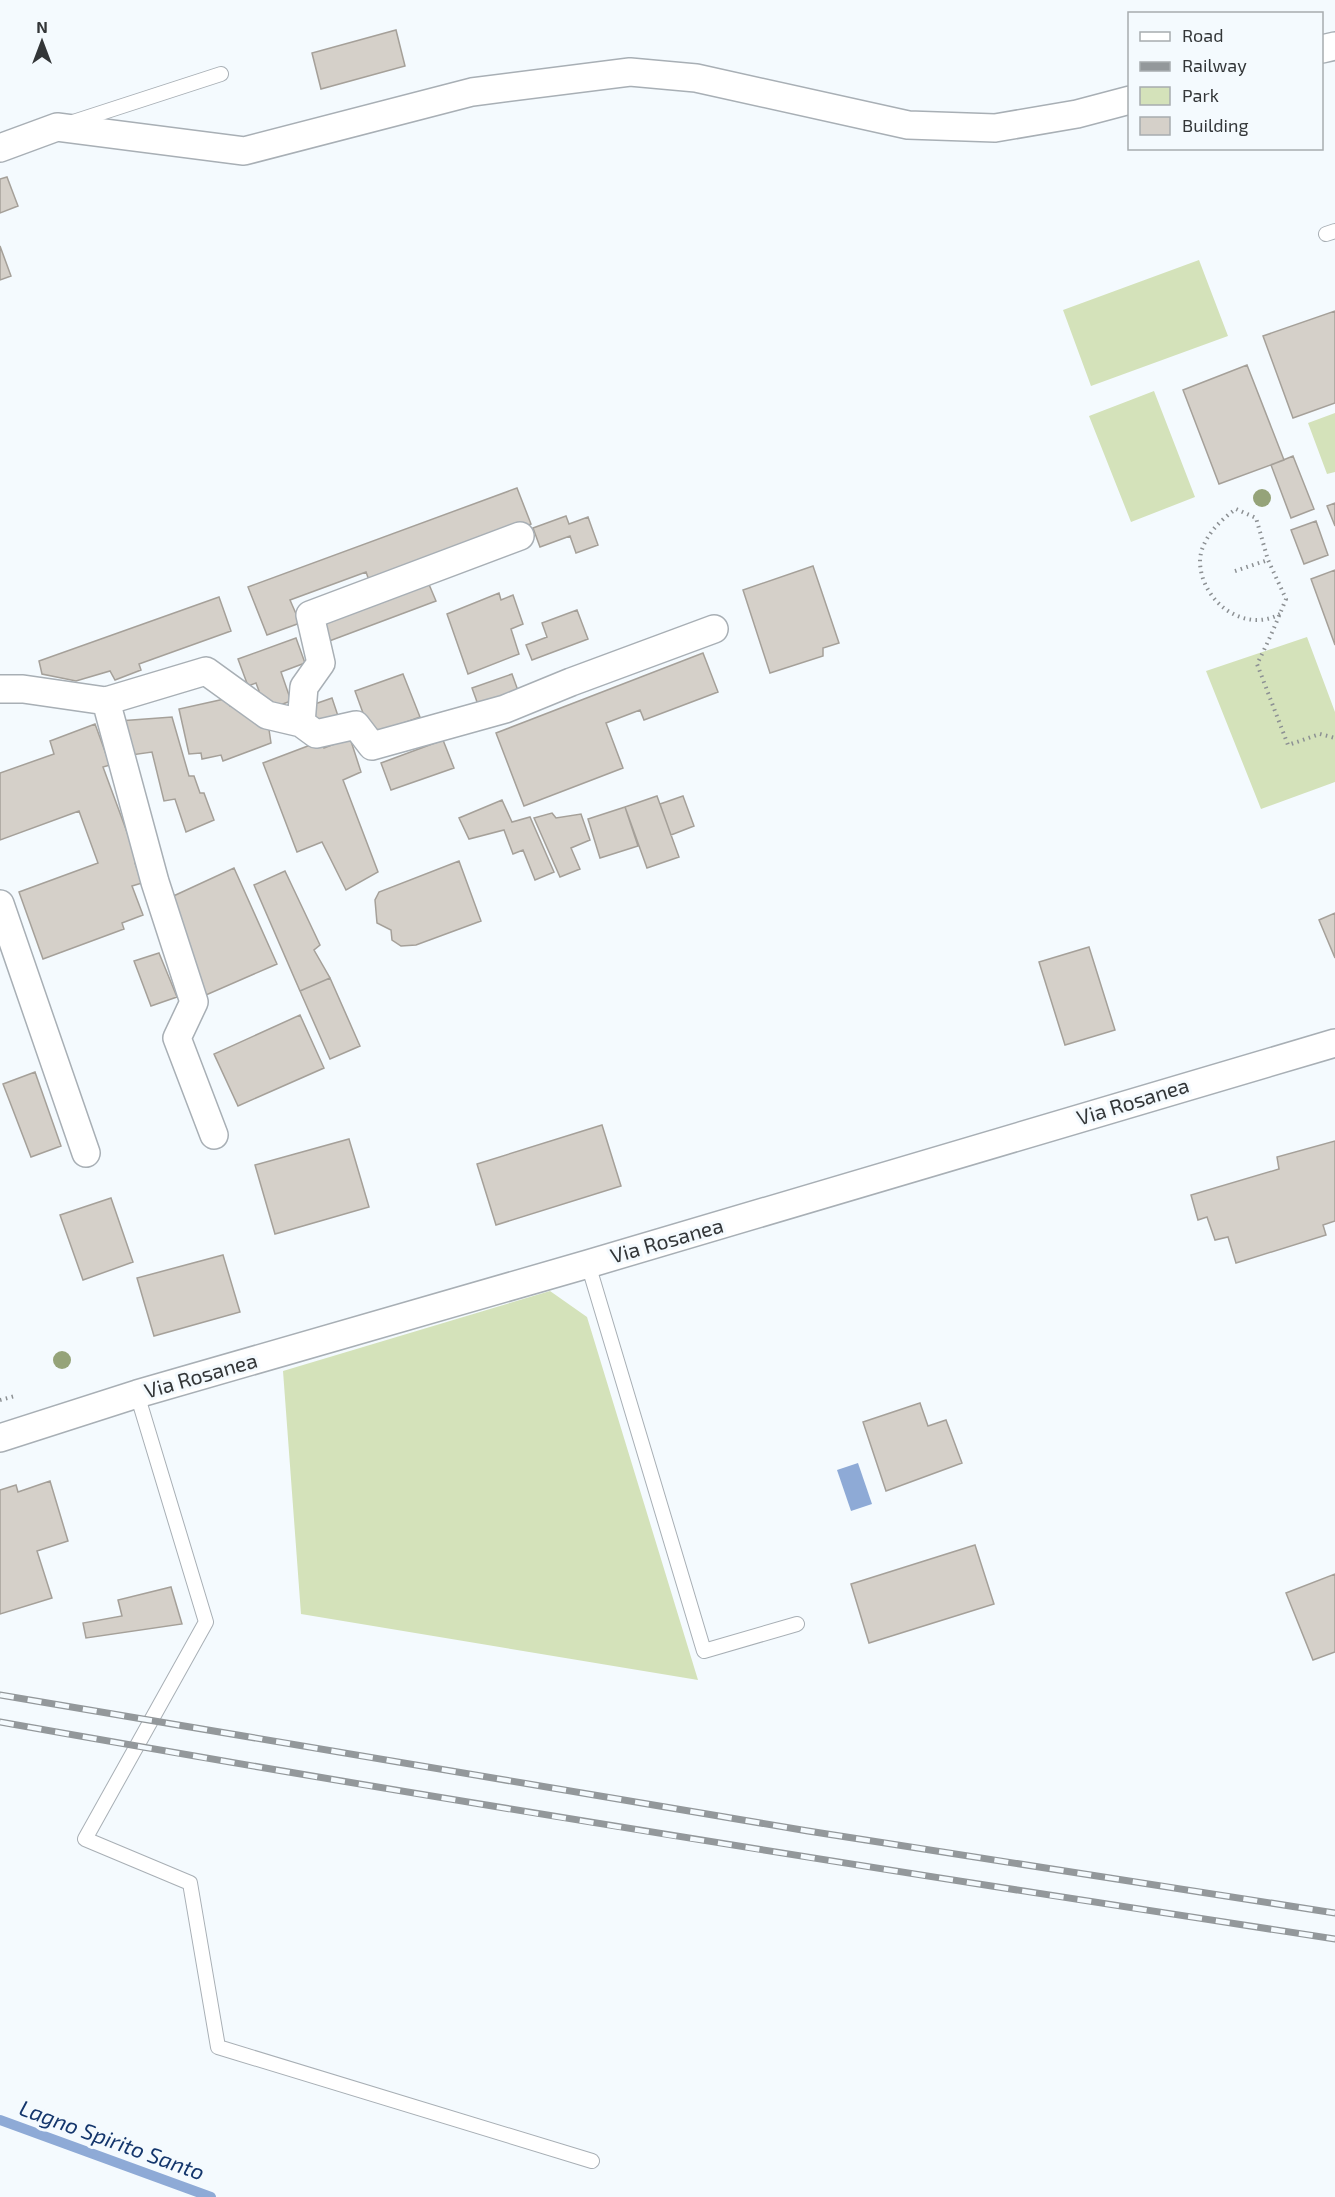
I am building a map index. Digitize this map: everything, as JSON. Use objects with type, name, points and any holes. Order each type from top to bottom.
[{"type":"street","points":[[0,148],[57,127],[244,151],[472,92],[630,72],[696,78],[908,125],[995,128],[1077,114],[1128,101]]},
{"type":"street","points":[[301,723],[304,687],[321,663],[310,615],[520,536]]},
{"type":"street","points":[[0,689],[23,689],[106,701],[206,671],[267,715],[301,723],[316,734],[356,725],[372,746],[505,709],[714,629]]},
{"type":"street","points":[[106,701],[155,882],[194,1002],[177,1038],[214,1135]]},
{"type":"street","points":[[0,904],[86,1153]]},
{"type":"street","name":"Via Rosanea","points":[[0,1438],[137,1394],[588,1264],[1335,1043]]},
{"type":"lane","points":[[57,127],[221,74]]},
{"type":"lane","points":[[588,1264],[704,1651],[797,1624]]},
{"type":"lane","points":[[137,1394],[206,1622],[85,1839],[190,1883],[218,2047],[591,2161]]},
{"type":"path","points":[[1280,614],[1260,621],[1230,614],[1209,592],[1203,578],[1200,561],[1210,533],[1236,509],[1256,518],[1268,560],[1286,598],[1280,614],[1257,664],[1288,745],[1320,734],[1335,738]]},
{"type":"path","points":[[1235,571],[1268,560]]},
{"type":"path","points":[[0,1400],[15,1396]]},
{"type":"green space","points":[[1199,260],[1228,336],[1091,386],[1063,310]]},
{"type":"green space","points":[[1154,391],[1195,497],[1131,522],[1089,416]]},
{"type":"green space","points":[[1335,413],[1335,472],[1327,474],[1308,423]]},
{"type":"green space","points":[[1307,637],[1335,712],[1335,782],[1261,809],[1206,671]]},
{"type":"green space","points":[[550,1291],[587,1317],[698,1680],[301,1614],[283,1371]]},
{"type":"water","points":[[858,1463],[872,1504],[851,1511],[837,1470]]},
{"type":"building","points":[[396,30],[405,66],[321,89],[312,53]]},
{"type":"building","points":[[7,177],[18,206],[0,213],[0,179]]},
{"type":"building","points":[[0,246],[11,276],[0,280]]},
{"type":"building","points":[[1335,311],[1335,403],[1293,418],[1263,336]]},
{"type":"building","points":[[1247,365],[1284,460],[1219,484],[1183,390]]},
{"type":"building","points":[[1293,456],[1314,509],[1291,518],[1271,465]]},
{"type":"building","points":[[517,488],[531,524],[370,583],[366,572],[290,600],[300,623],[267,635],[248,587]]},
{"type":"building","points":[[1335,503],[1335,526],[1327,506]]},
{"type":"building","points":[[566,516],[569,524],[588,517],[598,545],[576,553],[570,536],[540,547],[533,528]]},
{"type":"building","points":[[1316,521],[1328,555],[1304,564],[1291,530]]},
{"type":"building","points":[[813,566],[839,643],[823,648],[823,656],[770,673],[743,590]]},
{"type":"building","points":[[1335,570],[1335,645],[1311,579]]},
{"type":"building","points":[[428,582],[436,601],[324,643],[317,624]]},
{"type":"building","points":[[499,593],[501,600],[513,595],[523,624],[511,629],[519,654],[468,674],[447,614]]},
{"type":"building","points":[[219,597],[231,631],[139,664],[141,670],[115,680],[110,671],[76,681],[42,674],[39,661]]},
{"type":"building","points":[[577,610],[588,639],[532,660],[526,645],[547,637],[542,623]]},
{"type":"building","points":[[296,638],[305,663],[281,672],[291,701],[266,710],[256,683],[248,686],[238,659]]},
{"type":"building","points":[[703,653],[718,692],[644,720],[640,710],[606,723],[623,768],[524,806],[496,733]]},
{"type":"building","points":[[403,674],[420,717],[371,735],[355,691]]},
{"type":"building","points":[[512,674],[521,699],[481,713],[472,688]]},
{"type":"building","points":[[229,698],[230,706],[235,706],[268,723],[271,743],[223,761],[221,755],[202,759],[201,753],[189,754],[179,709]]},
{"type":"building","points":[[332,698],[339,719],[316,727],[309,706]]},
{"type":"building","points":[[172,717],[189,776],[194,776],[200,793],[204,793],[214,820],[186,832],[175,799],[164,801],[152,752],[124,756],[119,721]]},
{"type":"building","points":[[95,724],[110,765],[103,767],[138,862],[135,863],[142,883],[132,886],[143,915],[122,923],[124,929],[43,959],[19,892],[98,863],[79,811],[0,840],[0,773],[54,754],[50,741]]},
{"type":"building","points":[[350,738],[361,772],[343,780],[378,872],[346,890],[322,842],[297,852],[263,763],[321,741],[324,748]]},
{"type":"building","points":[[443,740],[454,768],[391,790],[381,763]]},
{"type":"building","points":[[657,796],[679,857],[647,868],[625,807]]},
{"type":"building","points":[[683,796],[694,826],[671,835],[660,804]]},
{"type":"building","points":[[502,800],[512,822],[530,817],[554,872],[535,880],[523,850],[513,854],[504,830],[469,839],[459,818]]},
{"type":"building","points":[[625,807],[638,846],[600,858],[588,819]]},
{"type":"building","points":[[552,813],[556,818],[581,814],[590,840],[571,848],[580,869],[560,877],[534,818]]},
{"type":"building","points":[[459,861],[481,921],[416,945],[401,946],[392,940],[391,930],[377,923],[375,900],[379,892]]},
{"type":"building","points":[[234,868],[277,964],[206,995],[167,899]]},
{"type":"building","points":[[285,871],[320,945],[314,950],[330,978],[300,991],[254,885]]},
{"type":"building","points":[[1335,913],[1335,958],[1319,920]]},
{"type":"building","points":[[1089,947],[1115,1030],[1065,1045],[1039,962]]},
{"type":"building","points":[[159,953],[177,997],[151,1006],[134,961]]},
{"type":"building","points":[[330,978],[360,1046],[330,1059],[300,991]]},
{"type":"building","points":[[300,1015],[324,1068],[238,1106],[214,1054]]},
{"type":"building","points":[[35,1072],[61,1146],[31,1157],[3,1084]]},
{"type":"building","points":[[602,1125],[621,1186],[496,1225],[477,1164]]},
{"type":"building","points":[[349,1139],[369,1207],[275,1234],[255,1165]]},
{"type":"building","points":[[1335,1141],[1335,1221],[1323,1225],[1326,1235],[1236,1263],[1228,1237],[1215,1240],[1207,1217],[1198,1220],[1191,1195],[1279,1169],[1277,1157]]},
{"type":"building","points":[[111,1198],[133,1262],[83,1280],[60,1215]]},
{"type":"building","points":[[223,1255],[240,1312],[154,1336],[137,1278]]},
{"type":"building","points":[[920,1403],[928,1426],[946,1420],[962,1463],[886,1491],[863,1422]]},
{"type":"building","points":[[50,1481],[68,1541],[37,1551],[52,1598],[0,1614],[0,1490],[16,1485],[18,1492]]},
{"type":"building","points":[[975,1545],[994,1604],[869,1643],[851,1584]]},
{"type":"building","points":[[1335,1574],[1335,1652],[1313,1660],[1286,1593]]},
{"type":"building","points":[[171,1587],[182,1624],[86,1638],[83,1623],[122,1616],[118,1600]]},
{"type":"waterway","name":"Lagno Spirito Santo","points":[[0,2120],[211,2197]]},
{"type":"railway","points":[[0,1695],[808,1831],[1335,1913]]},
{"type":"railway","points":[[0,1722],[667,1835],[1335,1939]]}]
